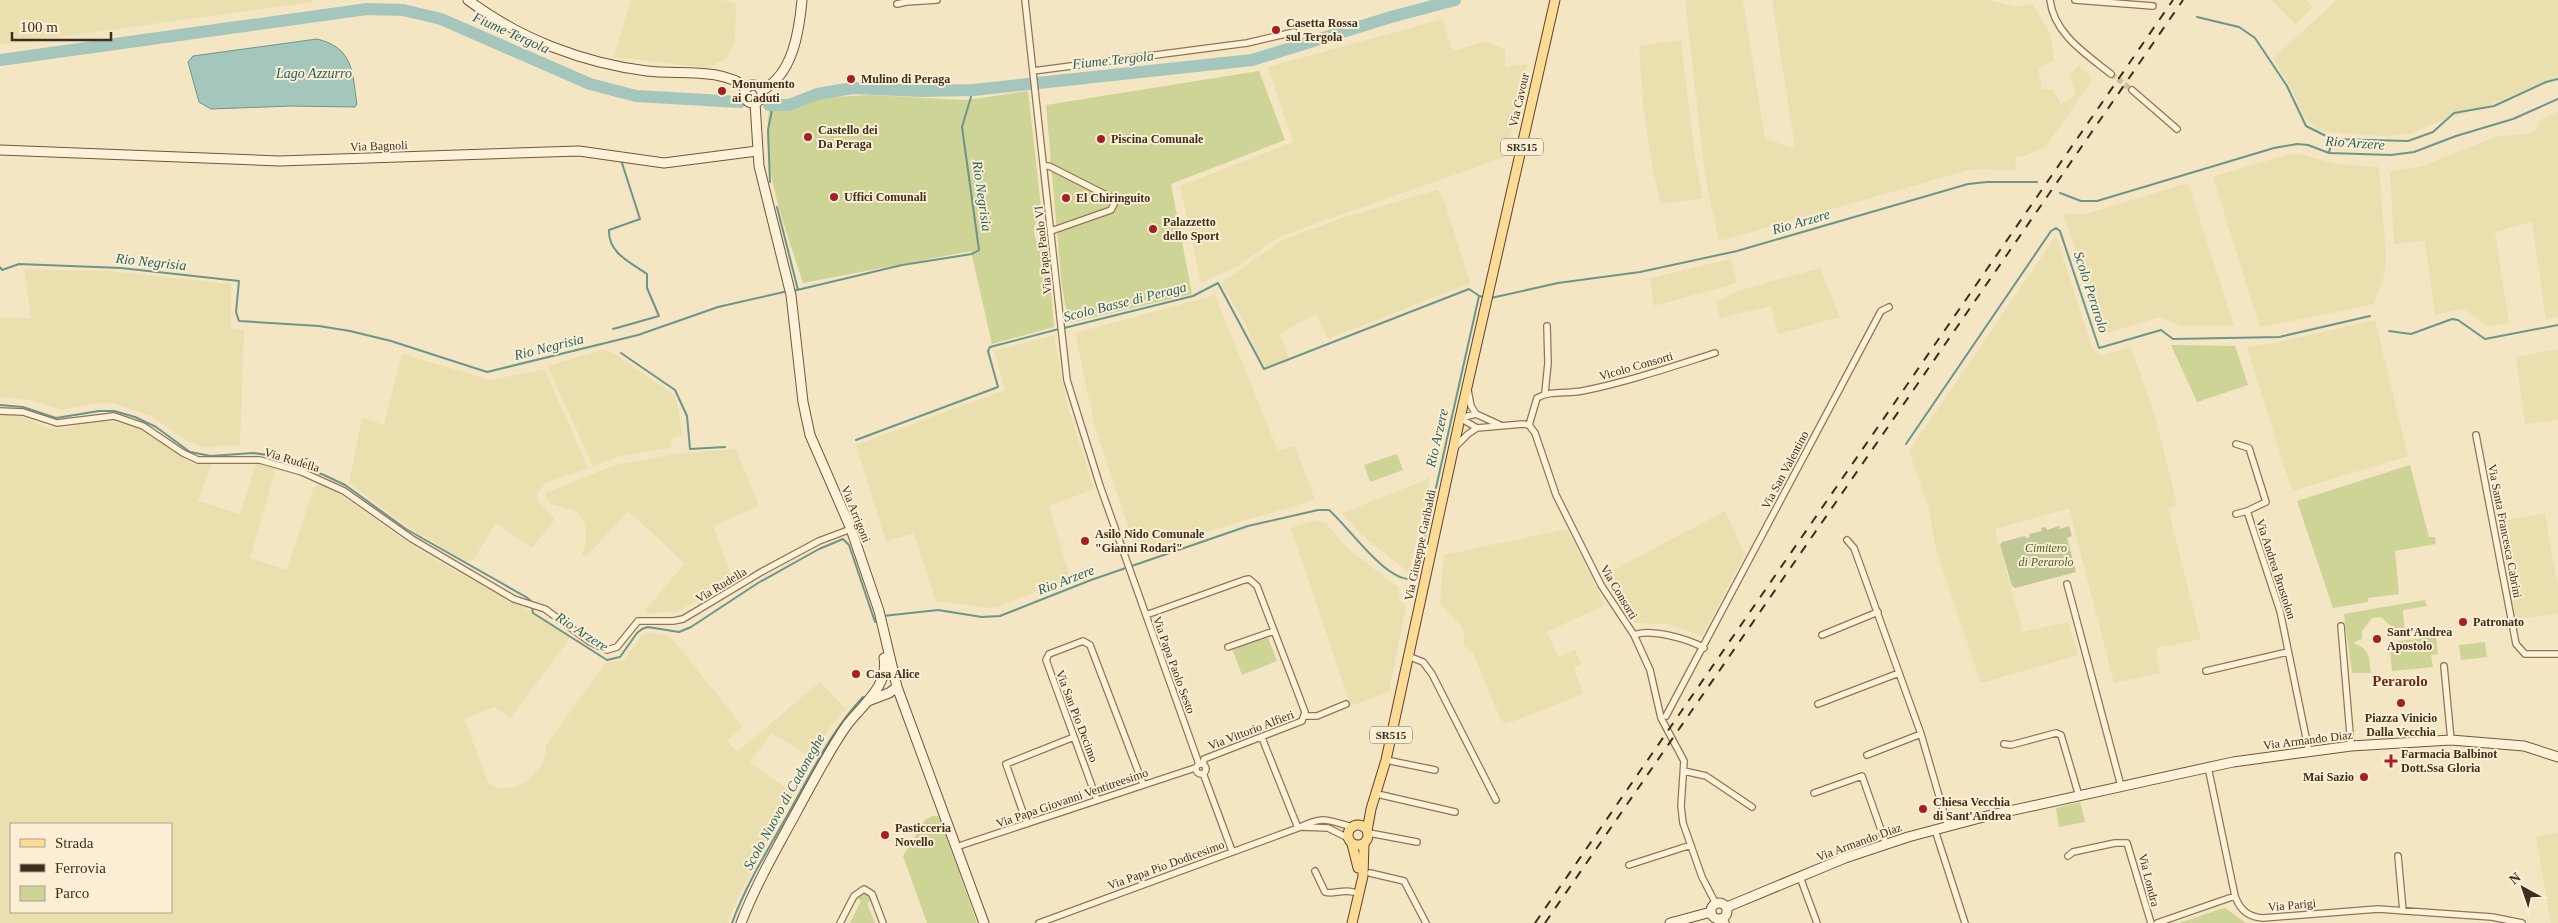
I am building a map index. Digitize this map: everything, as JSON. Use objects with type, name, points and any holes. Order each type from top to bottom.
[{"type":"main road","name":"Via Cavour","points":[[1488,297],[1555,0]]},
{"type":"main road","name":"Via Giuseppe Garibaldi","points":[[1352,923],[1367,871],[1364,844],[1368,832],[1370,812],[1386,760],[1488,297]]},
{"type":"main road","name":"Via Giuseppe Garibaldi","points":[[1350,841],[1354,826],[1370,812]]},
{"type":"main road","points":[[1354,826],[1364,827],[1368,832]]},
{"type":"main road","points":[[1350,841],[1364,844]]},
{"type":"main road","points":[[1347,923],[1358,864],[1350,841]]},
{"type":"street","points":[[468,0],[530,38],[572,54],[647,71],[725,77],[747,88],[755,86],[761,91],[762,97],[755,103],[749,102],[745,98],[747,88]]},
{"type":"street","points":[[761,91],[775,83],[786,67],[797,37],[802,0]]},
{"type":"street","points":[[897,4],[937,0]]},
{"type":"street","name":"Via Papa Paolo VI","points":[[1025,0],[1068,380],[1074,405],[1126,561]]},
{"type":"street","points":[[2050,0],[2054,16],[2070,40],[2111,74]]},
{"type":"street","points":[[2075,0],[2153,6]]},
{"type":"street","points":[[1033,74],[1247,43],[1294,32]]},
{"type":"street","points":[[2132,90],[2177,129]]},
{"type":"street","name":"Via Arrigoni","points":[[755,103],[757,151],[790,290],[810,435],[850,529],[880,617],[903,705],[984,923]]},
{"type":"street","name":"Via Bagnoli","points":[[0,150],[279,162],[579,151],[664,163],[757,151]]},
{"type":"street","points":[[1044,166],[1116,200],[1111,210],[1051,231]]},
{"type":"street","name":"Via San Valentino","points":[[1666,716],[1704,648],[1881,311],[1889,307]]},
{"type":"street","points":[[1454,448],[1477,428],[1500,425],[1529,426],[1537,398],[1545,393],[1548,363],[1547,326]]},
{"type":"street","name":"Vicolo Consorti","points":[[1545,393],[1580,392],[1636,378],[1715,353]]},
{"type":"street","points":[[1467,388],[1471,406],[1476,414],[1500,425]]},
{"type":"street","name":"Via Rudella","points":[[0,411],[23,412],[62,423],[93,417],[114,416],[143,426],[183,453],[198,460],[260,460],[302,470],[344,490],[412,539],[514,599],[544,609],[590,642],[607,650],[617,647],[638,621],[673,621],[683,619],[763,571],[819,542],[850,529]]},
{"type":"street","points":[[1460,418],[1476,414]]},
{"type":"street","points":[[1460,418],[1477,428]]},
{"type":"street","name":"Via Consorti","points":[[1529,426],[1534,433],[1564,512],[1602,585],[1634,635],[1650,670],[1661,718],[1684,761],[1682,813],[1691,845],[1714,908]]},
{"type":"street","name":"Via Santa Francesca Cabrini","points":[[2476,435],[2516,644],[2525,654],[2558,654]]},
{"type":"street","name":"Via Andrea Brustolon","points":[[2236,444],[2249,448],[2266,502],[2247,511],[2280,611],[2309,752]]},
{"type":"street","points":[[302,470],[306,462]]},
{"type":"street","points":[[2236,514],[2247,511]]},
{"type":"street","points":[[1847,540],[1854,548],[1922,734],[1948,827]]},
{"type":"street","name":"Via Papa Paolo Sesto","points":[[1126,561],[1199,765]]},
{"type":"street","name":"Via Vittorio Alfieri","points":[[1146,615],[1249,579],[1257,586],[1305,716],[1302,722],[1204,758],[1199,765]]},
{"type":"street","points":[[2067,584],[2121,786]]},
{"type":"street","points":[[1822,635],[1878,612]]},
{"type":"street","points":[[2341,626],[2351,746]]},
{"type":"street","points":[[1228,647],[1274,631]]},
{"type":"street","points":[[1634,635],[1641,633],[1672,636],[1704,648]]},
{"type":"street","points":[[880,692],[885,671],[882,647],[884,634]]},
{"type":"street","name":"Via San Pio Decimo","points":[[1097,800],[1046,658],[1049,654],[1086,641],[1090,645],[1143,784]]},
{"type":"street","points":[[2206,671],[2288,652]]},
{"type":"street","points":[[1408,656],[1423,662],[1432,674],[1496,800]]},
{"type":"street","points":[[2444,666],[2451,740]]},
{"type":"street","points":[[1818,704],[1899,673]]},
{"type":"street","points":[[741,923],[762,875],[829,753],[849,723],[868,701],[880,692],[882,686],[897,687]]},
{"type":"street","points":[[880,692],[903,705]]},
{"type":"street","points":[[1305,716],[1317,716],[1346,704]]},
{"type":"street","points":[[2004,744],[2012,744],[2059,733],[2064,740],[2078,796]]},
{"type":"street","points":[[1867,755],[1922,734]]},
{"type":"street","points":[[1027,824],[1006,764],[1074,737]]},
{"type":"street","points":[[1262,738],[1299,827]]},
{"type":"street","name":"Via Armando Diaz","points":[[1727,907],[1845,858],[1886,844],[1935,830],[2208,767],[2351,746],[2451,740],[2515,744],[2558,757]]},
{"type":"street","points":[[1386,760],[1435,770]]},
{"type":"street","points":[[1199,765],[1198,773],[1203,773],[1232,851]]},
{"type":"street","name":"Via Papa Giovanni Ventitreesimo","points":[[956,848],[1199,765]]},
{"type":"street","name":"Via Parigi","points":[[2208,767],[2235,896],[2244,912],[2258,917],[2369,910],[2402,911],[2492,917],[2522,923]]},
{"type":"street","points":[[1684,772],[1706,776],[1752,807]]},
{"type":"street","points":[[1814,794],[1862,776],[1886,844]]},
{"type":"street","points":[[1377,794],[1455,812]]},
{"type":"street","name":"Via Papa Pio Dodicesimo","points":[[1039,923],[1317,819],[1354,826]]},
{"type":"street","name":"Via Papa Pio Dodicesimo","points":[[1299,827],[1328,828],[1350,841]]},
{"type":"street","points":[[1935,830],[1965,923]]},
{"type":"street","points":[[1368,832],[1417,842]]},
{"type":"street","name":"Via Londra","points":[[2068,856],[2073,852],[2115,843],[2128,843],[2151,923]]},
{"type":"street","points":[[1629,865],[1691,845]]},
{"type":"street","points":[[2398,856],[2402,911]]},
{"type":"street","points":[[1315,871],[1324,892],[1330,893],[1342,890],[1353,892]]},
{"type":"street","points":[[1367,871],[1404,881],[1426,923]]},
{"type":"street","points":[[1800,877],[1817,923]]},
{"type":"street","points":[[840,923],[854,896],[864,889],[872,894],[883,923]]},
{"type":"street","name":"Via Londra","points":[[2157,923],[2235,896]]},
{"type":"street","points":[[1675,922],[1722,904],[1727,907],[1724,921],[1716,918],[1714,908]]},
{"type":"shaded area","points":[[0,0],[313,0],[313,2],[0,45]]},
{"type":"shaded area","points":[[631,0],[722,0],[736,3],[735,42],[726,58],[708,68],[614,57]]},
{"type":"shaded area","points":[[1685,0],[1743,0],[1765,139],[1795,148],[1772,0],[1990,0],[2017,7],[2032,4],[2050,33],[2054,60],[2038,68],[2042,90],[2053,89],[2061,104],[2076,94],[2070,76],[2078,66],[2089,74],[2091,82],[2046,146],[2025,156],[2016,157],[2015,171],[1980,169],[1965,171],[1719,241],[1705,176]]},
{"type":"shaded area","points":[[2271,0],[2306,0],[2313,8],[2295,24]]},
{"type":"shaded area","points":[[2337,0],[2558,0],[2558,77],[2410,134],[2385,136],[2328,132],[2317,129],[2304,117],[2293,92],[2273,58]]},
{"type":"shaded area","points":[[1443,19],[1452,51],[1485,42],[1505,49],[1505,67],[1528,63],[1505,157],[1289,233],[1270,243],[1238,266],[1201,283],[1180,186],[1293,142],[1268,67]]},
{"type":"shaded area","points":[[1681,40],[1695,157],[1703,198],[1661,204],[1653,171],[1643,105],[1639,46]]},
{"type":"shaded area","points":[[2558,111],[2558,316],[2546,320],[2532,222],[2495,232],[2509,323],[2485,325],[2463,308],[2435,315],[2425,241],[2394,244],[2390,171],[2420,167],[2497,136],[2527,134],[2537,130],[2540,120]]},
{"type":"shaded area","points":[[2289,154],[2300,154],[2336,164],[2379,167],[2386,255],[2385,273],[2374,304],[2260,327],[2213,177]]},
{"type":"shaded area","points":[[2188,183],[2234,326],[2180,326],[2160,317],[2104,334],[2063,213],[2083,215]]},
{"type":"shaded area","points":[[1437,190],[1445,203],[1470,283],[1328,339],[1317,315],[1301,321],[1280,335],[1289,358],[1266,367],[1258,355],[1246,325],[1221,283],[1282,240],[1342,218]]},
{"type":"shaded area","points":[[2056,236],[2092,347],[2098,354],[2103,355],[2131,347],[2156,420],[2177,505],[2168,508],[2201,639],[2156,648],[2160,673],[2114,683],[2069,508],[1995,529],[2023,632],[2068,622],[2078,655],[1981,683],[1936,549],[1929,510],[1909,451]]},
{"type":"shaded area","points":[[1731,259],[1737,283],[1654,306],[1650,278]]},
{"type":"shaded area","points":[[1820,268],[1840,317],[1778,334],[1771,306],[1720,318],[1716,302],[1737,291]]},
{"type":"shaded area","points":[[24,269],[109,271],[231,284],[231,328],[244,330],[240,445],[204,447],[186,441],[152,416],[112,403],[95,403],[61,410],[31,400],[0,397],[0,318],[31,318]]},
{"type":"shaded area","points":[[1215,295],[1278,451],[1295,446],[1315,500],[1137,552],[1094,423],[1075,333]]},
{"type":"shaded area","points":[[2375,320],[2408,456],[2292,491],[2247,347],[2275,343]]},
{"type":"shaded area","points":[[1054,335],[1067,404],[1094,489],[1049,506],[1070,578],[998,607],[990,608],[936,601],[914,533],[886,541],[856,445],[1005,390],[994,351]]},
{"type":"shaded area","points":[[2558,349],[2558,420],[2525,424],[2516,357]]},
{"type":"shaded area","points":[[602,350],[610,351],[618,356],[674,395],[683,435],[671,438],[672,447],[617,457],[593,466],[548,366]]},
{"type":"shaded area","points":[[402,354],[491,380],[544,369],[588,468],[546,483],[537,493],[537,501],[555,519],[532,548],[496,523],[473,560],[466,561],[408,527],[349,483],[362,418],[384,425]]},
{"type":"shaded area","points":[[0,414],[21,416],[51,429],[61,429],[98,420],[131,425],[148,432],[192,464],[211,464],[198,501],[240,514],[257,462],[276,467],[250,558],[287,570],[313,489],[319,483],[339,494],[423,553],[521,606],[570,638],[510,718],[494,707],[464,719],[489,784],[499,788],[515,787],[526,782],[541,766],[546,755],[546,745],[606,663],[625,660],[641,636],[648,632],[667,636],[674,641],[743,727],[727,741],[737,752],[820,682],[846,709],[830,727],[813,758],[772,733],[750,762],[794,794],[766,843],[737,899],[727,923],[0,923]]},
{"type":"shaded area","points":[[736,449],[759,506],[713,526],[733,580],[677,612],[648,613],[645,611],[685,563],[628,511],[586,557],[582,554],[586,542],[586,528],[581,516],[575,511],[550,503],[546,498],[546,493],[612,466],[673,454]]},
{"type":"shaded area","points":[[1430,478],[1409,573],[1361,534],[1342,513]]},
{"type":"shaded area","points":[[1725,511],[1745,554],[1702,636],[1668,624],[1635,623],[1602,576]]},
{"type":"shaded area","points":[[2545,513],[2558,587],[2558,613],[2514,620],[2497,522]]},
{"type":"shaded area","points":[[1313,521],[1326,523],[1347,548],[1399,588],[1400,601],[1406,607],[1389,691],[1351,706],[1291,528]]},
{"type":"shaded area","points":[[1567,529],[1605,605],[1547,632],[1558,657],[1575,650],[1581,664],[1574,668],[1583,694],[1506,724],[1501,720],[1473,653],[1464,645],[1464,633],[1461,626],[1440,603],[1444,555]]},
{"type":"shaded area","points":[[2558,833],[2558,923],[2551,923],[2536,837]]},
{"type":"green space","points":[[1259,71],[1285,140],[1171,184],[1192,294],[1069,323],[1062,288],[1046,105]]},
{"type":"green space","points":[[1028,91],[1042,216],[1036,222],[1034,232],[1037,243],[1047,248],[1054,327],[992,344],[971,251],[803,283],[783,220],[772,177],[767,133],[769,111],[790,109],[817,98],[869,95],[966,100]]},
{"type":"green space","points":[[2171,345],[2235,346],[2248,385],[2197,402]]},
{"type":"green space","points":[[1397,454],[1403,470],[1370,482],[1364,465]]},
{"type":"green space","points":[[2410,465],[2429,537],[2435,537],[2436,544],[2395,551],[2399,594],[2368,598],[2368,602],[2333,608],[2297,501]]},
{"type":"green space","name":"Cimitero di Perarolo","points":[[2059,526],[2060,529],[2069,526],[2072,536],[2067,538],[2076,572],[2015,588],[2012,586],[2000,545],[2002,542],[2025,536],[2026,538],[2030,537],[2029,534],[2042,531],[2041,528],[2046,527],[2047,530]]},
{"type":"green space","points":[[2425,600],[2427,606],[2403,610],[2405,635],[2394,635],[2393,628],[2381,617],[2372,618],[2362,631],[2362,639],[2354,642],[2366,651],[2371,673],[2352,673],[2344,614]]},
{"type":"green space","points":[[2436,637],[2438,654],[2431,655],[2433,667],[2392,671],[2390,649],[2398,641]]},
{"type":"green space","points":[[1268,638],[1277,661],[1242,675],[1232,648]]},
{"type":"green space","points":[[2485,642],[2487,657],[2461,660],[2459,645]]},
{"type":"green space","points":[[2080,802],[2085,822],[2059,827],[2056,808]]},
{"type":"green space","points":[[932,816],[939,816],[977,923],[927,923],[903,856],[925,820]]},
{"type":"green space","points":[[862,894],[866,894],[871,901],[867,903],[875,923],[850,923],[861,901],[858,899]]},
{"type":"green space","points":[[2225,908],[2246,923],[2179,923],[2221,909]]},
{"type":"water","name":"Lago Azzurro","points":[[317,39],[338,48],[345,55],[354,82],[357,104],[355,107],[291,106],[211,109],[199,102],[188,62],[193,56]]},
{"type":"waterway","name":"Fiume Tergola","points":[[769,105],[789,105],[817,94],[853,88],[922,91],[973,90],[1252,60],[1391,17],[1455,0]]},
{"type":"waterway","name":"Fiume Tergola","points":[[0,60],[367,9],[403,10],[441,19],[590,84],[636,96],[740,102]]},
{"type":"waterway","points":[[2197,17],[2239,27],[2255,38],[2287,86],[2306,126],[2332,139],[2408,141],[2433,132],[2454,113],[2494,106],[2546,82],[2558,79]]},
{"type":"waterway","name":"Rio Negrisia","points":[[793,291],[902,265],[972,254],[979,250],[962,127],[973,90]]},
{"type":"waterway","name":"Rio Arzere","points":[[2060,193],[2081,201],[2097,201],[2274,148],[2297,144],[2308,145],[2329,153],[2391,155],[2414,152],[2456,136],[2513,119],[2558,99]]},
{"type":"waterway","points":[[770,182],[768,130],[773,105]]},
{"type":"waterway","points":[[2329,153],[2332,139]]},
{"type":"waterway","name":"Scolo Basse di Peraga","points":[[613,329],[659,316],[647,288],[647,274],[621,256],[612,245],[610,238],[609,230],[640,219],[622,163]]},
{"type":"waterway","name":"Rio Arzere","points":[[1491,298],[1558,283],[1640,272],[1737,251],[1968,184],[2037,182]]},
{"type":"waterway","points":[[777,207],[798,290]]},
{"type":"waterway","name":"Scolo Perarolo","points":[[1906,444],[2051,231],[2056,228],[2060,231],[2099,348],[2161,330],[2173,339],[2279,337],[2370,316]]},
{"type":"waterway","name":"Rio Negrisia","points":[[0,267],[2,270],[19,264],[121,268],[239,281],[236,312],[239,321],[319,326],[350,331],[391,341],[487,372],[638,335],[718,307],[788,291]]},
{"type":"waterway","name":"Scolo Basse di Peraga","points":[[1064,328],[1193,296],[1218,283],[1264,369],[1469,289],[1478,295]]},
{"type":"waterway","name":"Rio Arzere","points":[[883,616],[938,610],[982,617],[1000,616],[1091,580],[1248,526],[1318,510],[1329,510],[1378,562],[1401,577],[1411,579],[1418,568],[1479,296],[1484,297]]},
{"type":"waterway","name":"Scolo Perarolo","points":[[2389,331],[2411,334],[2452,319],[2458,320],[2485,339],[2558,325]]},
{"type":"waterway","name":"Scolo Basse di Peraga","points":[[856,440],[998,387],[988,351],[990,347],[1059,329]]},
{"type":"waterway","name":"Scolo Basse di Peraga","points":[[621,353],[675,390],[687,416],[690,449],[725,447]]},
{"type":"waterway","name":"Rio Arzere","points":[[0,405],[23,407],[56,418],[99,411],[114,411],[135,417],[156,427],[190,452],[211,456],[253,453],[268,455],[324,475],[345,485],[406,529],[526,597],[530,600],[533,613],[607,660],[620,657],[642,629],[648,627],[679,632],[691,627],[758,583],[819,549],[843,539],[849,545],[875,622]]},
{"type":"waterway","name":"Scolo Nuovo di Cadoneghe","points":[[732,923],[752,878],[816,764],[842,723],[863,697]]},
{"type":"tunnel","points":[[2111,74],[2132,90]]},
{"type":"railway","points":[[1535,923],[2173,0]]},
{"type":"railway","points":[[1545,923],[2183,0]]},
{"type":"place","name":"Casetta Rossa sul Tergola","points":[[1276,30]]},
{"type":"place","name":"Mulino di Peraga","points":[[851,79]]},
{"type":"place","name":"Monumento ai Caduti","points":[[722,91]]},
{"type":"place","name":"Castello dei Da Peraga","points":[[808,137]]},
{"type":"place","name":"Piscina Comunale","points":[[1101,139]]},
{"type":"place","name":"Uffici Comunali","points":[[834,197]]},
{"type":"place","name":"El Chiringuito","points":[[1066,198]]},
{"type":"place","name":"Palazzetto dello Sport","points":[[1153,229]]},
{"type":"place","name":"Asilo Nido Comunale \"Gianni Rodari\"","points":[[1085,541]]},
{"type":"place","name":"Patronato","points":[[2463,622]]},
{"type":"place","name":"Sant'Andrea Apostolo","points":[[2377,639]]},
{"type":"place","name":"Casa Alice","points":[[856,674]]},
{"type":"place","name":"Piazza Vinicio Dalla Vecchia","points":[[2401,703]]},
{"type":"place","name":"Farmacia Balbinot Dott.Ssa Gloria","points":[[2391,761]]},
{"type":"place","name":"Mai Sazio","points":[[2364,777]]},
{"type":"place","name":"Chiesa Vecchia di Sant'Andrea","points":[[1923,809]]},
{"type":"place","name":"Pasticceria Novello","points":[[885,835]]},
{"type":"district","name":"Perarolo","points":[[2400,681]]}]
